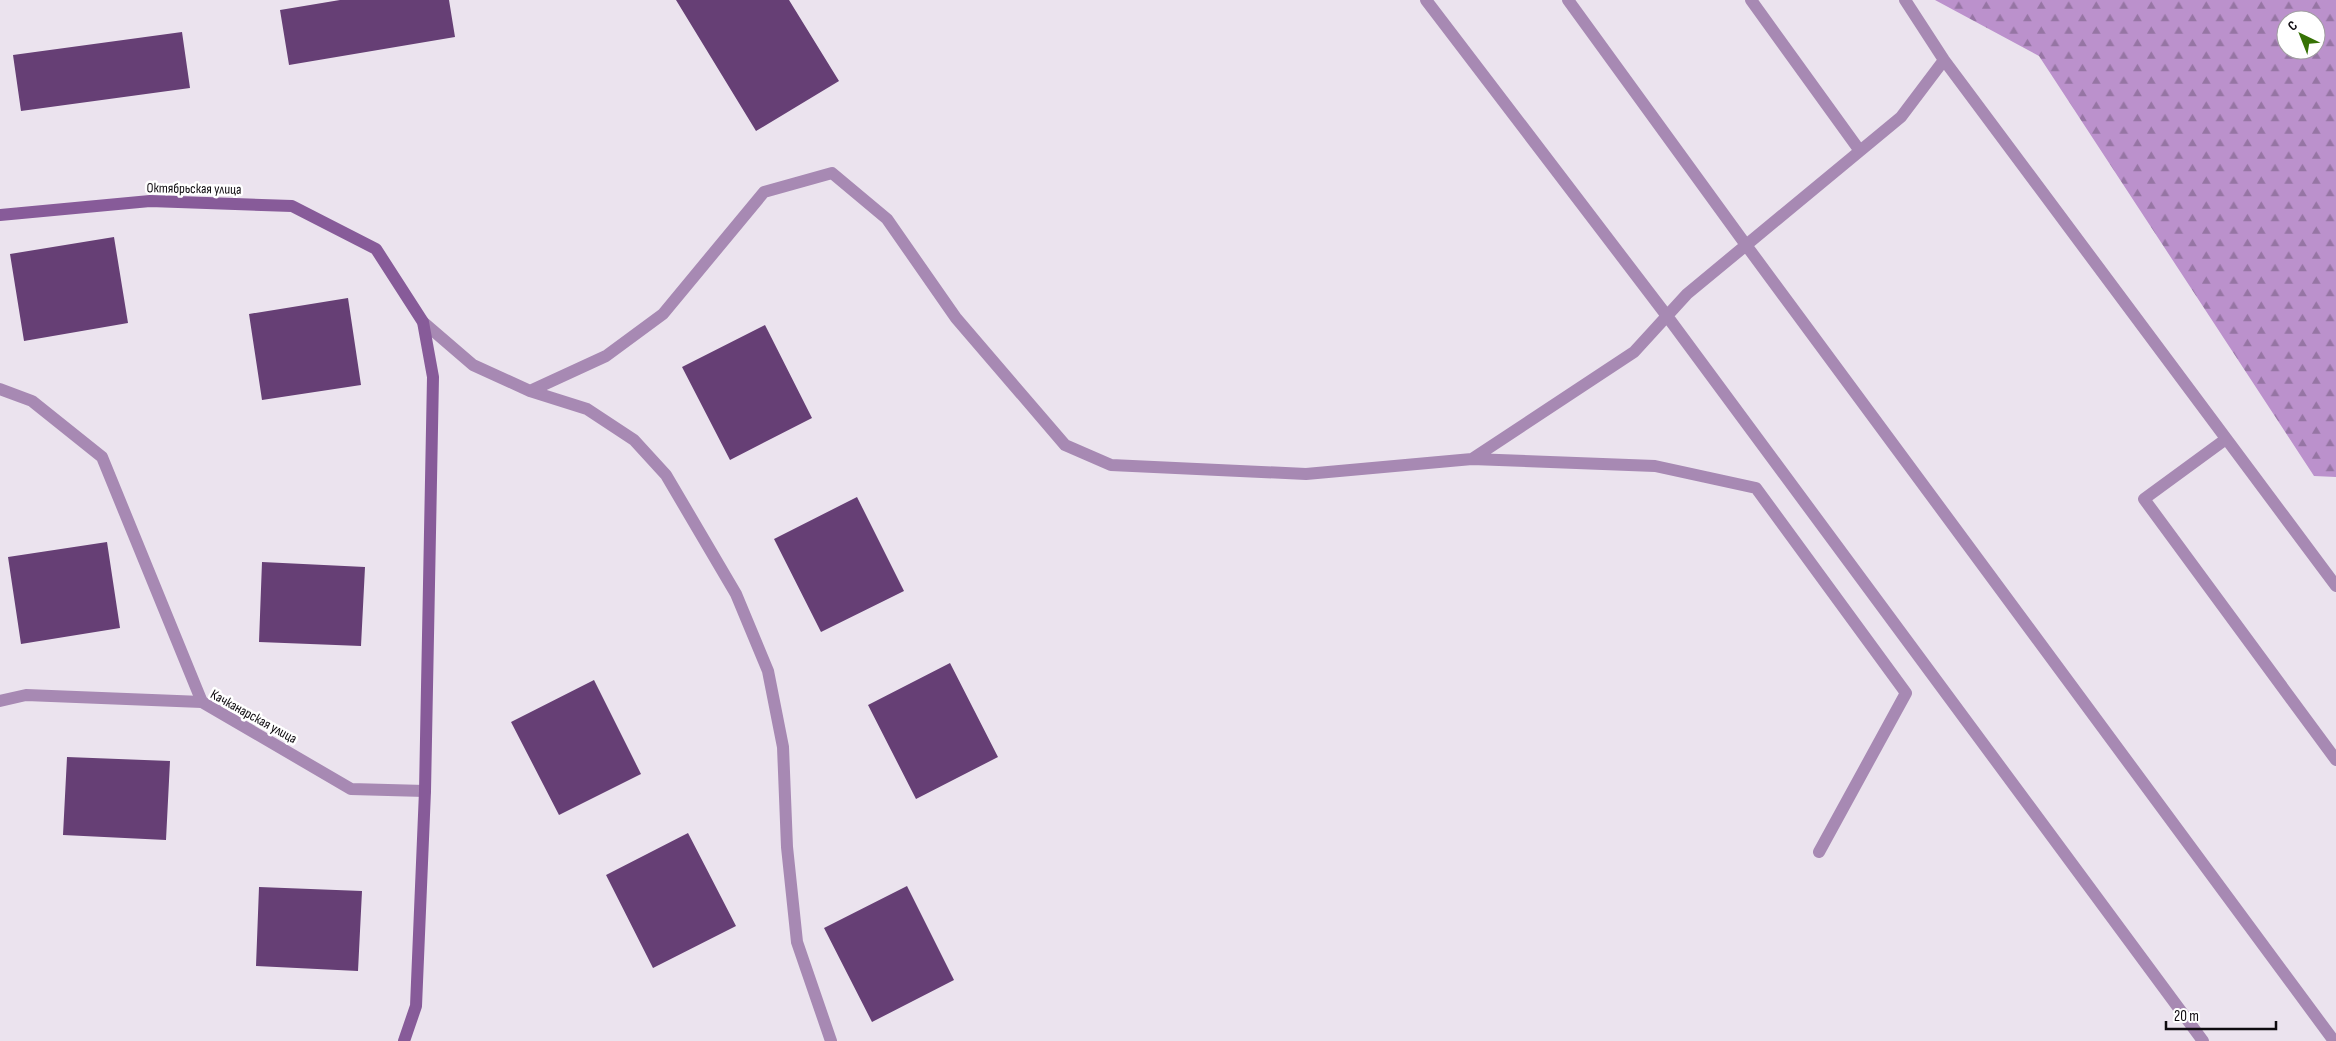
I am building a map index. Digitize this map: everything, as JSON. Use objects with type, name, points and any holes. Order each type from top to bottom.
[{"type":"street","points":[[1426,0],[1667,316],[2203,1041]]},
{"type":"street","points":[[1568,0],[1746,245],[2334,1041]]},
{"type":"street","points":[[1751,0],[1860,151]]},
{"type":"street","points":[[1905,0],[1944,60],[2336,586]]},
{"type":"street","points":[[1472,459],[1634,352],[1687,294],[1900,117],[1944,60]]},
{"type":"street","points":[[530,391],[606,356],[663,314],[764,192],[832,173],[887,219],[956,318],[1065,445],[1111,465],[1306,474],[1472,459],[1655,466],[1756,488],[1906,693],[1819,852]]},
{"type":"street","name":"Октябрьская улица","points":[[0,215],[150,200],[292,206],[376,249],[423,322]]},
{"type":"street","points":[[423,322],[473,365],[530,391],[586,409],[634,440],[666,475],[736,594],[768,671],[783,747],[787,847],[797,942],[830,1041]]},
{"type":"street","points":[[404,1041],[416,1006],[424,791],[433,377],[423,322]]},
{"type":"street","points":[[0,389],[32,401],[102,456],[202,702]]},
{"type":"street","points":[[2226,439],[2144,498],[2336,760]]},
{"type":"street","name":"Качканарская улица","points":[[0,701],[26,695],[202,702],[351,789],[424,791]]},
{"type":"green space","points":[[1935,0],[2336,0],[2336,477],[2314,476],[2039,56]]},
{"type":"building","points":[[340,0],[449,0],[455,37],[289,65],[280,10]]},
{"type":"building","points":[[676,0],[789,0],[839,81],[756,131]]},
{"type":"building","points":[[182,32],[190,88],[21,111],[13,55]]},
{"type":"building","points":[[114,237],[128,323],[24,341],[10,254]]},
{"type":"building","points":[[348,298],[361,385],[262,400],[249,314]]},
{"type":"building","points":[[765,325],[812,418],[730,460],[682,367]]},
{"type":"building","points":[[857,497],[904,591],[821,632],[774,539]]},
{"type":"building","points":[[107,542],[120,628],[21,644],[8,557]]},
{"type":"building","points":[[262,562],[365,567],[361,646],[259,642]]},
{"type":"building","points":[[950,663],[998,757],[916,799],[868,705]]},
{"type":"building","points":[[594,680],[641,774],[559,815],[511,722]]},
{"type":"building","points":[[67,757],[170,761],[166,840],[63,835]]},
{"type":"building","points":[[688,833],[736,926],[653,968],[606,875]]},
{"type":"building","points":[[907,886],[954,980],[872,1022],[824,928]]},
{"type":"building","points":[[259,887],[362,891],[358,971],[256,966]]}]
